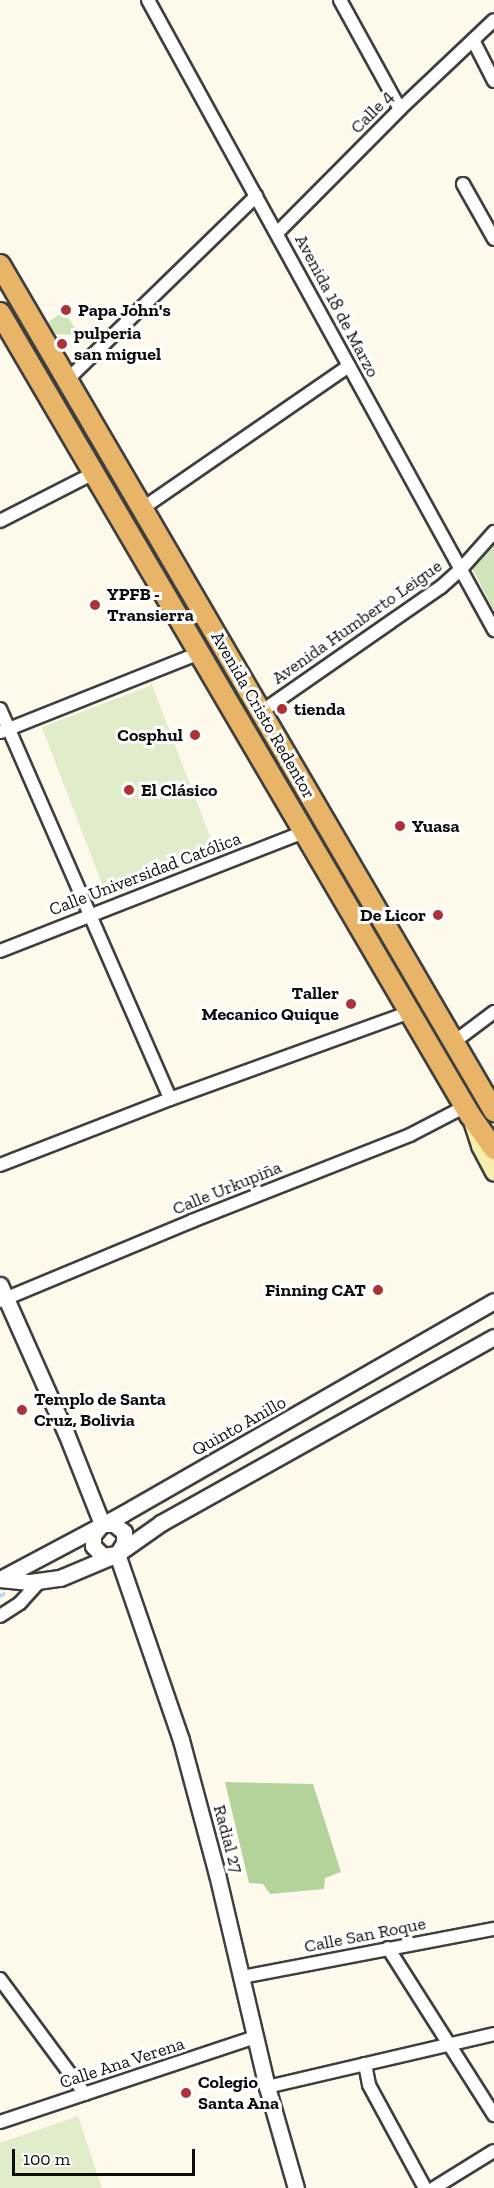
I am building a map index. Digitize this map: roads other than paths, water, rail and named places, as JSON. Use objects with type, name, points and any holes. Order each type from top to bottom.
[{"type":"highway","name":"Avenida Cristo Redentor","points":[[0,265],[492,1106]]},
{"type":"highway","name":"Avenida Cristo Redentor","points":[[0,313],[410,1012],[493,1148]]},
{"type":"main road","name":"Avenida Cristo Redentor","points":[[468,1110],[480,1146],[494,1172]]},
{"type":"street","name":"Avenida 18 de Marzo","points":[[148,0],[494,630]]},
{"type":"street","points":[[340,0],[400,109]]},
{"type":"street","name":"Calle 4","points":[[277,233],[400,109],[494,20]]},
{"type":"street","points":[[473,40],[494,81]]},
{"type":"street","points":[[464,184],[494,239]]},
{"type":"street","points":[[67,380],[256,196]]},
{"type":"street","points":[[142,508],[349,366]]},
{"type":"street","points":[[0,521],[94,473]]},
{"type":"street","name":"Avenida Humberto Leigue","points":[[261,712],[441,586],[462,569],[494,532]]},
{"type":"street","points":[[4,731],[200,653]]},
{"type":"street","points":[[0,709],[4,731],[170,1099]]},
{"type":"street","name":"Calle Universidad Católica","points":[[0,951],[304,832]]},
{"type":"street","points":[[0,1165],[170,1099],[410,1012]]},
{"type":"street","points":[[454,1042],[494,1012]]},
{"type":"street","name":"Calle Urkupiña","points":[[2,1295],[410,1135],[468,1110]]},
{"type":"street","points":[[2,1295],[66,1433],[102,1524],[93,1535],[93,1546],[103,1556],[117,1554]]},
{"type":"street","name":"Quinto Anillo","points":[[0,1579],[288,1421],[494,1301]]},
{"type":"street","name":"Quinto Anillo","points":[[0,1579],[60,1578],[117,1554],[169,1518],[494,1337]]},
{"type":"street","name":"Radial 27","points":[[102,1524],[114,1524],[124,1532],[124,1543],[117,1554],[181,1740],[242,1977],[267,2087],[296,2188]]},
{"type":"street","points":[[0,1616],[20,1603],[41,1580]]},
{"type":"street","name":"Calle San Roque","points":[[242,1977],[494,1929]]},
{"type":"street","points":[[388,1948],[494,2115]]},
{"type":"street","points":[[0,1979],[86,2094]]},
{"type":"street","points":[[267,2087],[494,2034]]},
{"type":"street","name":"Calle Ana Verena","points":[[0,2122],[256,2037]]},
{"type":"street","points":[[365,2064],[369,2085],[425,2188]]},
{"type":"street","points":[[434,2188],[494,2151]]},
{"type":"waterway","points":[[0,1596],[4,1594]]},
{"type":"place","name":"Papa John's","points":[[66,310]]},
{"type":"place","name":"pulperia san miguel","points":[[62,344]]},
{"type":"place","name":"YPFB - Transierra","points":[[95,605]]},
{"type":"place","name":"tienda","points":[[282,709]]},
{"type":"place","name":"Cosphul","points":[[195,735]]},
{"type":"place","name":"El Clásico","points":[[129,790]]},
{"type":"place","name":"Yuasa","points":[[400,826]]},
{"type":"place","name":"De Licor","points":[[438,915]]},
{"type":"place","name":"Taller Mecanico Quique","points":[[351,1004]]},
{"type":"place","name":"Finning CAT","points":[[378,1290]]},
{"type":"place","name":"Templo de Santa Cruz, Bolivia","points":[[22,1410]]},
{"type":"place","name":"Colegio Santa Ana","points":[[186,2093]]}]
